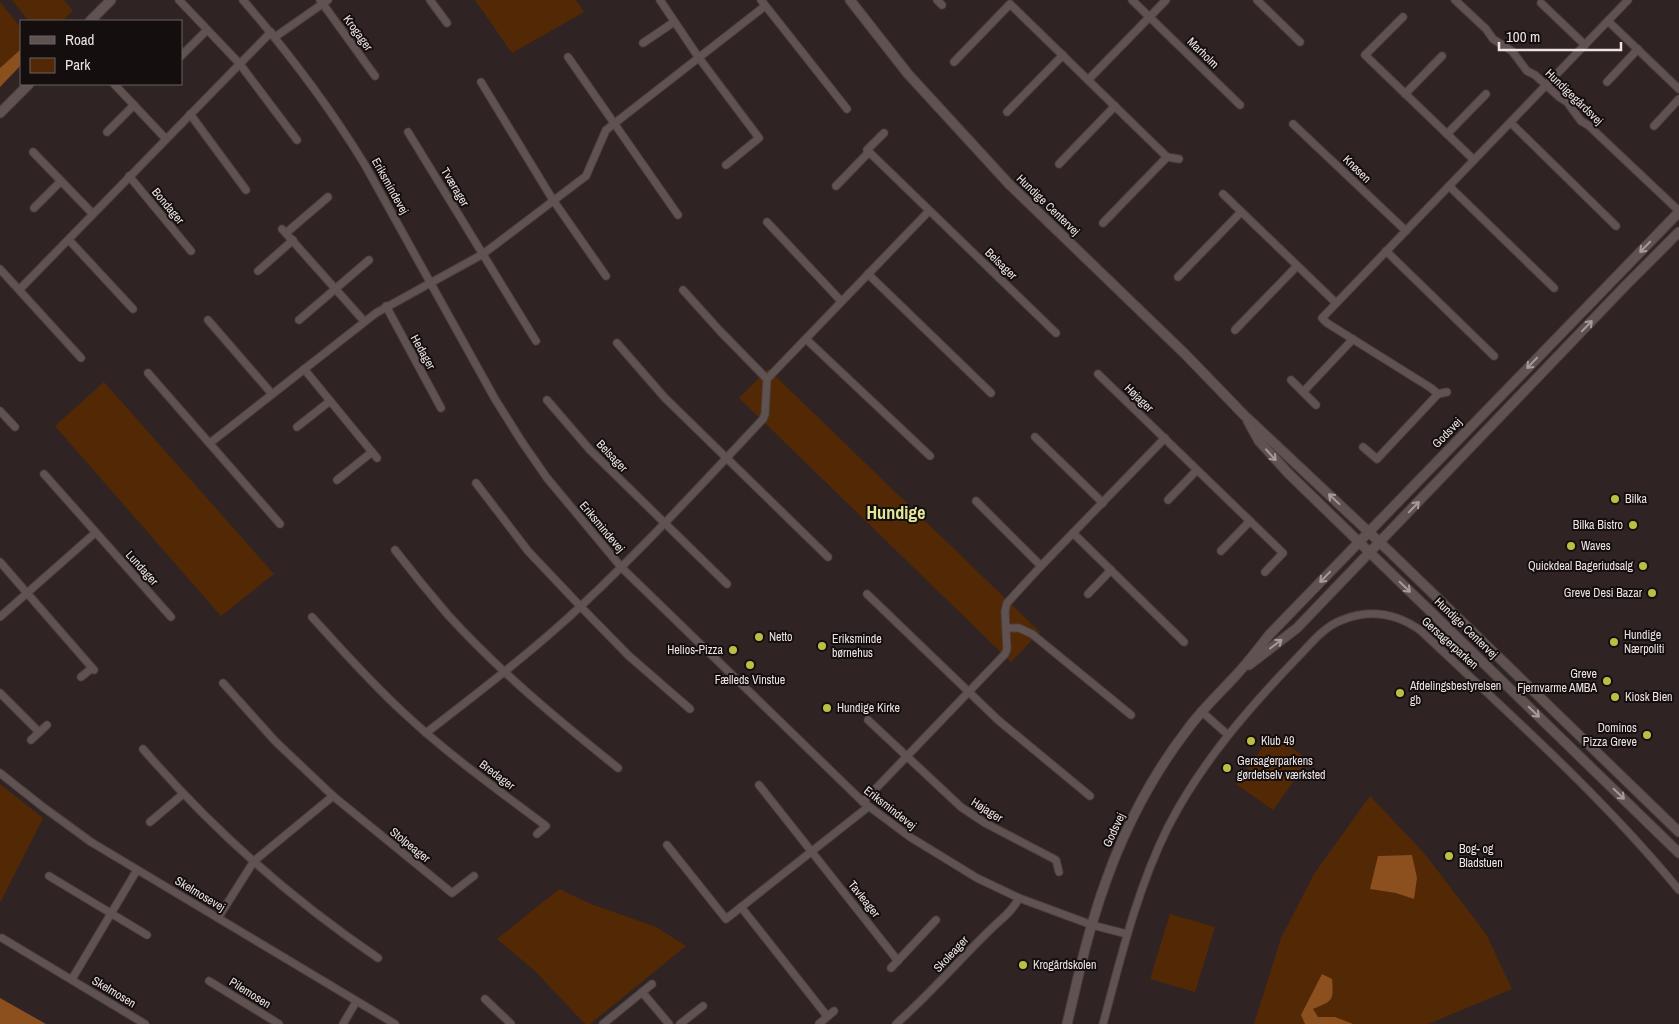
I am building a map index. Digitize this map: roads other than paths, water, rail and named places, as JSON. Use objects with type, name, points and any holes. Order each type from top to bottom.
[{"type":"street","points":[[91,20],[111,0]]},
{"type":"street","points":[[179,0],[239,63],[296,140]]},
{"type":"street","name":"Eriksmindevej","points":[[243,0],[296,63],[345,132],[522,442],[546,478],[622,568],[865,804],[910,837],[977,878],[1019,898],[1092,925]]},
{"type":"street","points":[[430,0],[447,23]]},
{"type":"street","points":[[660,0],[699,58],[759,138],[726,165]]},
{"type":"street","name":"Hundige Centervej","points":[[850,0],[908,74],[1009,184],[1178,347],[1244,415],[1380,542],[1679,832]]},
{"type":"street","name":"Marholm","points":[[1132,0],[1240,105]]},
{"type":"street","points":[[1088,80],[1166,0]]},
{"type":"street","points":[[1257,0],[1300,42]]},
{"type":"street","name":"Hundigegårdsvej","points":[[1455,0],[1486,29],[1493,39],[1512,51],[1527,71],[1535,74],[1558,97],[1567,102],[1581,121],[1588,125],[1679,211]]},
{"type":"street","points":[[1438,394],[1322,318],[1628,0]]},
{"type":"street","name":"Krogager","points":[[273,35],[323,1],[375,76]]},
{"type":"street","points":[[954,62],[1010,2],[1167,157],[1179,160]]},
{"type":"street","points":[[210,443],[386,306],[482,254],[586,176],[604,134],[614,124],[699,58],[763,3],[847,109]]},
{"type":"street","points":[[1541,3],[1585,45]]},
{"type":"street","points":[[1403,17],[1366,55],[1474,160]]},
{"type":"street","points":[[1608,21],[1679,89]]},
{"type":"street","points":[[643,43],[674,22]]},
{"type":"street","points":[[182,55],[207,30]]},
{"type":"street","points":[[20,290],[239,63],[273,35]]},
{"type":"street","points":[[1607,82],[1638,49]]},
{"type":"street","points":[[1007,112],[1062,55]]},
{"type":"street","points":[[1405,94],[1442,56]]},
{"type":"street","points":[[568,57],[678,215]]},
{"type":"street","points":[[481,82],[553,200],[606,276]]},
{"type":"street","points":[[0,114],[28,85]]},
{"type":"street","points":[[115,85],[165,138]]},
{"type":"street","points":[[1447,134],[1486,94]]},
{"type":"street","points":[[1654,126],[1679,99]]},
{"type":"street","points":[[107,132],[134,105]]},
{"type":"street","points":[[1059,164],[1115,106]]},
{"type":"street","points":[[190,114],[246,190]]},
{"type":"street","points":[[1510,123],[1616,226]]},
{"type":"street","name":"Knøsen","points":[[1293,124],[1406,231]]},
{"type":"street","name":"Tværager","points":[[408,132],[536,341]]},
{"type":"street","points":[[836,186],[869,152],[867,150],[884,133]]},
{"type":"street","points":[[34,152],[93,214]]},
{"type":"street","name":"Belsager","points":[[869,152],[1056,333]]},
{"type":"street","points":[[1103,223],[1167,157]]},
{"type":"street","name":"Bondager","points":[[129,176],[190,251]]},
{"type":"street","points":[[34,208],[61,181]]},
{"type":"street","points":[[1449,186],[1554,288]]},
{"type":"street","points":[[1223,194],[1336,303]]},
{"type":"street","points":[[328,197],[284,231],[364,322]]},
{"type":"street","points":[[426,733],[581,607],[622,568],[763,419],[767,379],[929,211]]},
{"type":"street","name":"Godsvej","points":[[1067,1024],[1092,925],[1112,865],[1141,803],[1168,756],[1201,711],[1237,674],[1269,635],[1679,211]]},
{"type":"street","points":[[1178,277],[1241,212]]},
{"type":"street","points":[[767,222],[841,301]]},
{"type":"street","name":"Godsvej","points":[[1237,674],[1297,628],[1679,232]]},
{"type":"street","points":[[69,240],[133,309]]},
{"type":"street","points":[[258,272],[293,240]]},
{"type":"street","points":[[1386,251],[1494,356]]},
{"type":"street","points":[[299,320],[369,260]]},
{"type":"street","points":[[1235,330],[1297,266]]},
{"type":"street","points":[[0,269],[81,358]]},
{"type":"street","points":[[868,274],[991,393]]},
{"type":"street","points":[[683,290],[767,379]]},
{"type":"street","name":"Hedager","points":[[386,306],[441,408]]},
{"type":"street","points":[[208,320],[272,394]]},
{"type":"street","points":[[806,339],[930,456]]},
{"type":"street","points":[[1303,392],[1354,339]]},
{"type":"street","points":[[617,343],[664,398],[828,557]]},
{"type":"street","points":[[304,368],[374,455],[337,480]]},
{"type":"street","points":[[148,373],[280,524]]},
{"type":"street","name":"Højager","points":[[1098,374],[1284,553],[1265,572]]},
{"type":"street","points":[[1291,380],[1316,405]]},
{"type":"street","points":[[1363,447],[1377,459],[1438,394],[1447,392]]},
{"type":"street","name":"Belsager","points":[[547,400],[590,450],[663,524],[727,584]]},
{"type":"street","points":[[297,427],[330,401]]},
{"type":"street","points":[[0,411],[15,427]]},
{"type":"street","name":"Hundige Centervej","points":[[1244,415],[1259,441],[1288,473],[1679,853]]},
{"type":"street","points":[[1035,437],[1103,503]]},
{"type":"street","points":[[668,844],[726,919],[812,852],[865,804],[1006,652],[1005,612],[1007,603],[1165,438]]},
{"type":"street","points":[[1168,500],[1197,470]]},
{"type":"street","name":"Lundager","points":[[44,474],[171,617]]},
{"type":"street","points":[[476,483],[528,551],[581,607],[629,656],[690,709]]},
{"type":"street","points":[[976,501],[1041,566]]},
{"type":"street","points":[[1221,551],[1250,521]]},
{"type":"street","points":[[0,617],[96,533]]},
{"type":"street","points":[[1073,533],[1184,642]]},
{"type":"street","points":[[395,550],[448,615],[504,671],[549,712],[618,768]]},
{"type":"street","points":[[0,562],[93,669],[81,677]]},
{"type":"street","points":[[1088,594],[1111,570]]},
{"type":"street","points":[[867,594],[998,720],[1090,796]]},
{"type":"street","name":"Gersagerparken","points":[[1103,1024],[1139,897],[1168,827],[1193,784],[1228,735],[1256,701],[1325,630],[1339,620],[1354,615],[1375,613],[1396,616],[1420,630],[1513,717],[1617,820],[1679,890]]},
{"type":"street","name":"Bredager","points":[[312,617],[362,671],[426,733],[475,773],[546,826],[537,834]]},
{"type":"street","points":[[1006,628],[1019,628],[1032,634],[1131,716]]},
{"type":"street","name":"Stolpeager","points":[[223,684],[275,741],[333,796],[452,893],[474,876]]},
{"type":"street","points":[[0,693],[39,732]]},
{"type":"street","points":[[1201,711],[1228,735]]},
{"type":"street","name":"Højager","points":[[868,720],[961,807],[985,823],[1056,860],[1059,872]]},
{"type":"street","points":[[31,740],[47,725]]},
{"type":"street","points":[[144,749],[183,794],[220,831],[295,897],[355,943],[378,958]]},
{"type":"street","name":"Skelmosevej","points":[[0,773],[92,842],[394,1024]]},
{"type":"street","name":"Tavleager","points":[[759,784],[898,961]]},
{"type":"street","points":[[150,822],[183,794]]},
{"type":"street","points":[[218,918],[254,861],[333,796]]},
{"type":"street","name":"Skelmosen","points":[[72,980],[137,870]]},
{"type":"street","points":[[49,876],[147,935]]},
{"type":"street","name":"Skoleager","points":[[896,1024],[944,979],[1009,912],[1019,898]]},
{"type":"street","points":[[741,907],[827,1016]]},
{"type":"street","points":[[891,968],[936,920]]},
{"type":"street","points":[[1092,925],[1127,934]]},
{"type":"street","name":"Skelmosen","points":[[2,938],[145,1024]]},
{"type":"street","name":"Pilemosen","points":[[209,980],[279,1024]]},
{"type":"street","points":[[603,1024],[652,984]]},
{"type":"street","points":[[642,992],[669,1024]]},
{"type":"street","points":[[485,999],[511,1024]]},
{"type":"street","points":[[344,1024],[356,1002]]},
{"type":"street","points":[[681,1024],[703,1006]]},
{"type":"street","points":[[819,1024],[834,1011]]},
{"type":"place","name":"Bilka","points":[[1615,499]]},
{"type":"place","name":"Bilka Bistro","points":[[1633,525]]},
{"type":"place","name":"Waves","points":[[1571,546]]},
{"type":"place","name":"Quickdeal Bageriudsalg","points":[[1643,566]]},
{"type":"place","name":"Greve Desi Bazar","points":[[1652,593]]},
{"type":"place","name":"Netto","points":[[759,637]]},
{"type":"place","name":"Hundige Nærpoliti","points":[[1614,642]]},
{"type":"place","name":"Eriksminde børnehus","points":[[822,646]]},
{"type":"place","name":"Helios-Pizza","points":[[733,650]]},
{"type":"place","name":"Fælleds Vinstue","points":[[750,665]]},
{"type":"place","name":"Greve Fjernvarme AMBA","points":[[1607,681]]},
{"type":"place","name":"Afdelingsbestyrelsen gb","points":[[1400,693]]},
{"type":"place","name":"Kiosk Bien","points":[[1615,697]]},
{"type":"place","name":"Hundige Kirke","points":[[827,708]]},
{"type":"place","name":"Dominos Pizza Greve","points":[[1647,735]]},
{"type":"place","name":"Klub 49","points":[[1251,741]]},
{"type":"place","name":"Gersagerparkens gørdetselv værksted","points":[[1227,768]]},
{"type":"place","name":"Bog- og Bladstuen","points":[[1449,856]]},
{"type":"place","name":"Krogårdskolen","points":[[1023,965]]},
{"type":"district","name":"Hundige","points":[[896,512]]}]
